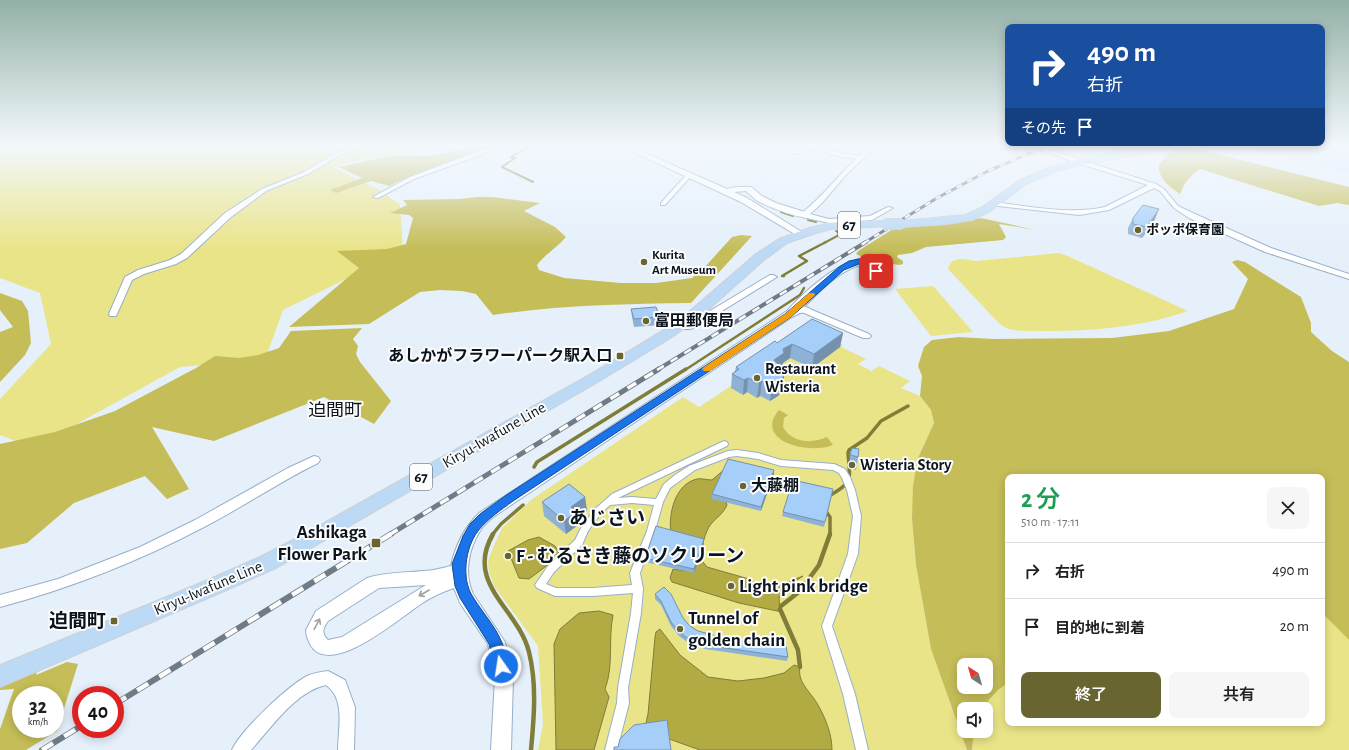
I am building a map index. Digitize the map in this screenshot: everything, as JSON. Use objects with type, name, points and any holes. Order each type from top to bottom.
[{"type":"main road","name":"67","points":[[992,204],[1027,180]]},
{"type":"main road","name":"Kiryu-Iwafune Line","points":[[0,676],[215,586],[288,552],[596,377],[680,324],[770,249],[783,240],[821,228],[841,225],[902,224],[963,219],[980,213],[992,204]]},
{"type":"street","points":[[113,314],[128,279],[142,272],[173,262],[184,256],[228,215],[245,202],[264,190],[289,180]]},
{"type":"street","points":[[376,197],[408,180]]},
{"type":"street","points":[[662,204],[684,180]]},
{"type":"street","points":[[700,180],[763,211],[801,234]]},
{"type":"street","points":[[805,215],[820,202],[840,180]]},
{"type":"street","points":[[1138,180],[1154,185],[1162,190],[1176,207],[1192,216],[1268,250],[1349,277]]},
{"type":"street","points":[[992,204],[1079,213],[1097,211],[1107,209],[1154,185]]},
{"type":"street","points":[[726,192],[736,189],[748,189],[759,198],[773,205],[829,221],[872,218],[890,208]]},
{"type":"street","points":[[788,315],[832,276],[852,263],[859,262],[868,264],[875,268],[876,271]]},
{"type":"street","points":[[680,324],[689,327],[693,325],[773,277]]},
{"type":"street","points":[[501,750],[504,678],[496,642],[466,598],[460,575],[459,564],[469,536],[474,527],[484,517],[509,499],[788,315],[798,310],[805,310],[866,336]]},
{"type":"street","points":[[638,589],[593,592],[555,592],[540,585],[551,569],[579,542],[584,530],[598,511],[615,496],[725,442],[728,454]]},
{"type":"street","points":[[611,750],[624,703],[623,688],[636,613],[638,589],[635,573],[659,502],[667,486],[692,468],[728,454],[737,454],[758,456],[781,463],[834,467],[842,471],[846,477],[857,516],[854,554],[827,626],[849,694],[862,750]]},
{"type":"street","points":[[0,601],[21,596],[116,563],[226,509],[314,460]]},
{"type":"street","points":[[609,502],[632,500],[659,502]]},
{"type":"street","points":[[460,575],[422,594],[358,638],[339,647],[327,648],[317,642],[314,632],[316,624],[322,616],[374,584],[389,579],[460,575]]},
{"type":"street","points":[[240,750],[297,690],[310,682],[326,677],[336,680],[342,688],[344,694],[347,708],[346,750]]},
{"type":"shaded area","points":[[0,180],[359,180],[378,189],[400,205],[403,251],[283,310],[265,360],[180,367],[33,448],[0,435],[0,399],[51,344],[40,293],[0,278]]},
{"type":"shaded area","points":[[357,180],[402,180],[389,186],[371,181],[336,193],[330,190]]},
{"type":"shaded area","points":[[1164,180],[1188,180],[1183,186],[1180,194]]},
{"type":"shaded area","points":[[1235,180],[1321,180],[1349,187],[1349,205],[1337,203],[1319,206]]},
{"type":"shaded area","points":[[492,197],[540,203],[524,211],[555,227],[566,237],[537,265],[539,270],[564,278],[621,283],[656,283],[692,278],[704,268],[732,237],[741,235],[752,236],[691,303],[567,307],[493,315],[476,294],[462,291],[440,290],[420,292],[369,324],[289,327],[359,268],[337,251],[387,249],[406,244],[413,218],[409,215],[390,213],[407,205],[403,200],[461,199]]},
{"type":"shaded area","points":[[981,218],[1036,230],[999,224],[1006,237],[1003,240],[926,247],[912,253],[898,255],[897,257],[903,261],[903,264],[899,265],[869,260],[856,254],[858,251],[893,229],[942,225]]},
{"type":"shaded area","points":[[1059,253],[1188,311],[1153,321],[1100,329],[1064,331],[1013,330],[1004,327],[998,322],[948,269],[952,262],[959,259],[976,261]]},
{"type":"shaded area","points":[[1237,260],[1245,262],[1301,297],[1311,323],[1311,332],[1332,351],[1349,362],[1349,640],[1325,616],[1325,474],[1005,474],[1005,685],[998,690],[987,702],[957,702],[957,722],[931,649],[916,565],[912,519],[913,486],[918,458],[934,423],[931,410],[920,396],[922,376],[918,366],[924,347],[932,340],[959,337],[993,339],[1112,338],[1169,331],[1234,309],[1248,279],[1232,262]]},
{"type":"shaded area","points":[[933,286],[973,332],[931,336],[895,289]]},
{"type":"shaded area","points":[[0,293],[22,301],[28,311],[31,343],[25,355],[0,382],[0,332],[13,327],[0,310]]},
{"type":"shaded area","points":[[362,328],[353,339],[358,346],[356,354],[360,362],[391,401],[374,424],[324,397],[214,441],[152,427],[189,489],[167,499],[145,476],[74,503],[27,543],[0,549],[0,444],[55,432],[115,411],[196,368],[215,356],[239,358],[258,355],[279,348],[291,331]]},
{"type":"shaded area","points":[[814,331],[843,345],[841,347],[866,359],[858,364],[870,370],[870,372],[879,366],[910,381],[901,388],[920,396],[931,410],[934,423],[918,458],[912,519],[916,565],[931,649],[957,722],[957,738],[963,738],[967,750],[538,750],[543,724],[538,646],[494,586],[489,572],[488,561],[502,528],[531,500],[683,397],[699,407]]},
{"type":"shaded area","points":[[779,410],[788,415],[784,418],[783,427],[791,436],[802,441],[815,441],[827,437],[833,445],[822,448],[810,448],[787,443],[778,437],[773,430],[773,421]]},
{"type":"shaded area","points":[[725,469],[725,499],[727,505],[722,513],[711,524],[705,535],[699,557],[707,567],[749,579],[764,590],[803,576],[789,586],[780,595],[779,601],[782,612],[739,603],[672,582],[670,578],[673,569],[686,571],[675,547],[670,526],[672,509],[678,493],[689,482],[699,479],[712,480]]},
{"type":"shaded area","points":[[539,537],[555,546],[559,552],[545,567],[529,579],[519,578],[508,551],[528,540]]},
{"type":"shaded area","points":[[599,611],[613,615],[610,662],[608,680],[605,689],[609,697],[594,750],[556,750],[554,644],[560,629],[579,613]]},
{"type":"shaded area","points":[[1325,616],[1349,640],[1349,750],[972,750],[973,738],[993,738],[993,702],[987,702],[998,690],[1005,685],[1005,726],[1325,726]]},
{"type":"shaded area","points":[[660,629],[680,655],[708,677],[738,681],[764,678],[784,673],[794,665],[800,667],[803,683],[815,700],[826,721],[830,733],[832,750],[700,750],[655,734],[643,736],[648,714],[655,637],[656,632]]},
{"type":"shaded area","points":[[67,662],[78,664],[64,709],[64,686],[12,686],[12,689],[0,690],[0,684],[38,667],[36,675]]},
{"type":"shaded area","points":[[12,695],[12,738],[46,738],[26,750],[0,750],[0,729]]},
{"type":"shaded area","points":[[963,738],[973,738],[972,750],[967,750]]},
{"type":"building","points":[[1143,205],[1159,209],[1147,227],[1133,224],[1133,218]]},
{"type":"building","points":[[656,307],[660,317],[634,319],[631,309]]},
{"type":"building","points":[[812,319],[843,333],[814,354],[792,344],[783,349],[784,353],[774,360],[784,370],[784,376],[772,387],[762,381],[759,383],[748,378],[744,380],[732,374],[739,369],[736,367],[775,341],[777,343]]},
{"type":"building","points":[[852,448],[859,449],[858,457],[850,455]]},
{"type":"building","name":"大藤棚","points":[[728,459],[774,470],[761,507],[712,494]]},
{"type":"building","name":"大藤棚","points":[[793,480],[833,489],[825,522],[783,512]]},
{"type":"building","points":[[569,484],[585,497],[571,507],[576,512],[564,521],[542,502]]},
{"type":"building","points":[[656,526],[704,539],[694,569],[645,558]]},
{"type":"building","name":"Tunnel of golden chain","points":[[664,587],[671,594],[683,618],[690,626],[698,631],[732,640],[786,646],[788,657],[705,645],[686,637],[679,632],[671,622],[661,601],[655,594]]},
{"type":"building","points":[[667,720],[671,750],[614,750],[614,747],[618,747],[620,739],[634,725]]},
{"type":"waterway","points":[[529,180],[533,182]]},
{"type":"waterway","points":[[781,212],[793,216]]},
{"type":"waterway","points":[[808,220],[816,222]]},
{"type":"waterway","points":[[824,243],[841,234],[836,231]]},
{"type":"waterway","points":[[784,276],[782,276],[807,261],[799,256],[826,242]]},
{"type":"waterway","points":[[685,370],[800,295],[804,288]]},
{"type":"waterway","points":[[534,467],[537,462],[686,369]]},
{"type":"waterway","points":[[829,496],[843,487],[849,479],[849,450],[867,438],[881,421],[908,406]]},
{"type":"waterway","points":[[492,535],[501,524],[523,505]]},
{"type":"waterway","points":[[825,510],[830,517],[830,534]]},
{"type":"waterway","points":[[493,534],[486,552],[485,567],[489,582],[523,636],[532,664],[534,701],[531,750]]},
{"type":"waterway","points":[[781,606],[800,591],[819,565],[830,534]]},
{"type":"waterway","points":[[780,609],[798,650],[800,667]]},
{"type":"railway","points":[[864,243],[937,198],[971,180]]},
{"type":"railway","points":[[657,370],[866,242]]},
{"type":"railway","points":[[389,535],[659,369]]},
{"type":"railway","points":[[124,698],[391,534]]},
{"type":"railway","points":[[42,750],[72,732]]},
{"type":"slow traffic","points":[[707,369],[788,315],[811,295]]},
{"type":"place","name":"ポッポ保育園","points":[[1138,230]]},
{"type":"place","name":"Kurita Art Museum","points":[[644,262]]},
{"type":"place","name":"富田郵便局","points":[[646,321]]},
{"type":"place","name":"あしかがフラワーパーク駅入口","points":[[620,356]]},
{"type":"place","name":"Restaurant Wisteria","points":[[757,378]]},
{"type":"place","name":"Wisteria Story","points":[[852,465]]},
{"type":"place","name":"大藤棚","points":[[743,486]]},
{"type":"place","name":"あじさい","points":[[561,518]]},
{"type":"place","name":"Ashikaga Flower Park","points":[[376,543]]},
{"type":"place","name":"F - むるさき藤のソクリーン","points":[[508,556]]},
{"type":"place","name":"Light pink bridge","points":[[731,586]]},
{"type":"place","name":"迫間町","points":[[114,621]]},
{"type":"place","name":"Tunnel of golden chain","points":[[680,629]]},
{"type":"district","name":"迫間町","points":[[335,411]]},
{"type":"route","points":[[501,666],[496,642],[466,598],[461,586],[459,564],[469,536],[474,527],[484,517],[509,499],[788,315],[841,269],[852,263],[864,262],[872,265],[876,271]]}]
